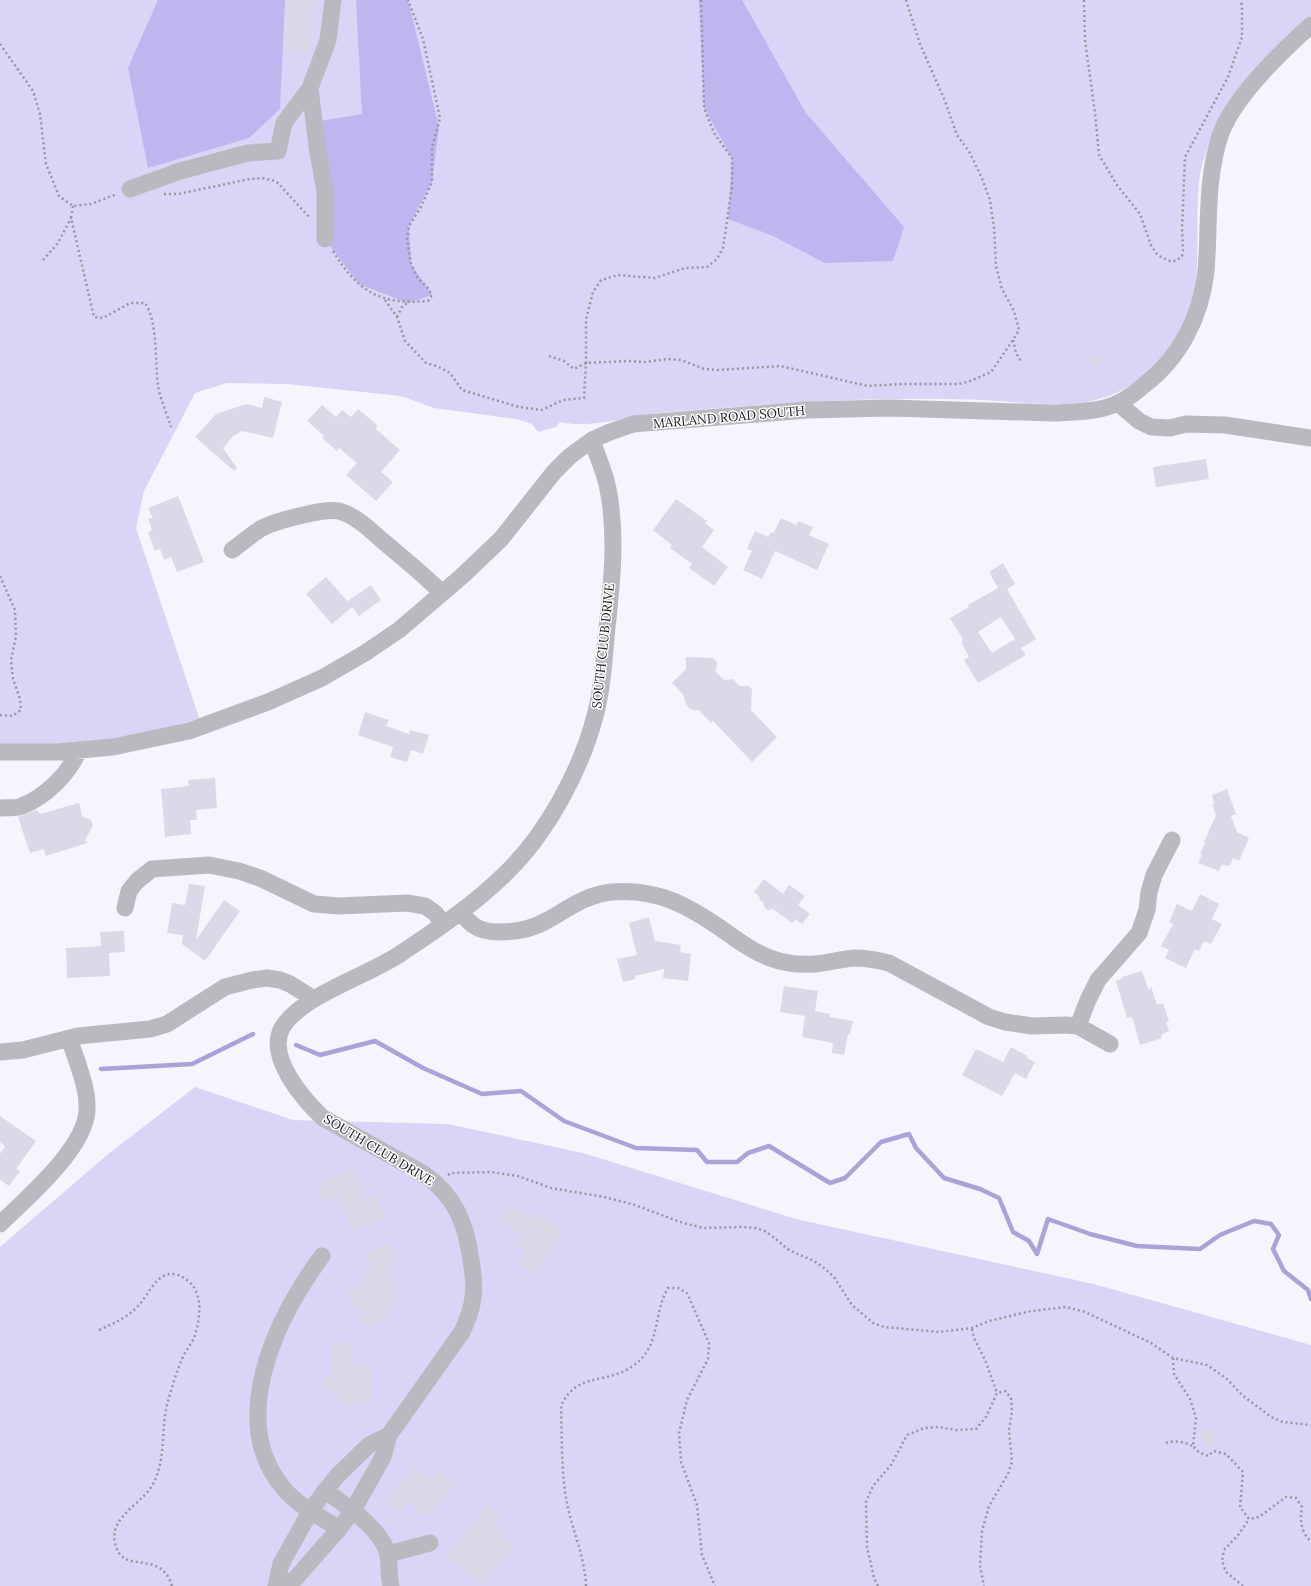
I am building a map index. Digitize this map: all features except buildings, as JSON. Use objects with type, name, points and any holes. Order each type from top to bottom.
[{"type":"street","points":[[130,189],[180,171],[233,157],[278,151],[284,122],[310,88],[328,40],[333,0]]},
{"type":"street","name":"MARLAND ROAD SOUTH","points":[[0,752],[58,752],[113,747],[189,731],[268,702],[322,678],[365,653],[399,630],[442,593],[501,539],[554,472],[570,456],[592,440],[633,424],[807,410],[890,408],[1053,413],[1079,412],[1118,403],[1158,375],[1184,342],[1195,320],[1206,271],[1208,198],[1211,172],[1222,131],[1245,94],[1264,71],[1311,25]]},
{"type":"street","points":[[310,88],[317,147],[325,191],[326,240]]},
{"type":"street","points":[[1118,403],[1139,421],[1151,427],[1170,428],[1186,424],[1224,425],[1311,438]]},
{"type":"street","name":"SOUTH CLUB DRIVE","points":[[282,1586],[295,1579],[339,1529],[361,1498],[383,1457],[389,1435],[462,1332],[469,1315],[473,1297],[472,1263],[464,1224],[446,1193],[424,1174],[323,1118],[310,1106],[294,1085],[284,1068],[279,1040],[281,1029],[298,1010],[314,999],[392,960],[444,924],[507,872],[529,848],[572,779],[582,758],[596,713],[603,670],[610,598],[613,528],[608,486],[592,440]]},
{"type":"street","points":[[232,550],[262,528],[312,513],[326,510],[338,511],[349,515],[362,524],[442,593]]},
{"type":"street","points":[[0,808],[20,807],[47,792],[74,761],[79,750]]},
{"type":"street","points":[[1078,1026],[1098,980],[1139,933],[1147,910],[1149,892],[1154,876],[1172,840]]},
{"type":"street","points":[[124,908],[129,891],[137,881],[152,869],[209,865],[239,871],[260,878],[314,904],[339,906],[407,903],[425,906],[435,913],[444,924]]},
{"type":"street","points":[[460,912],[474,926],[487,932],[504,932],[521,930],[545,922],[570,906],[596,895],[625,891],[658,895],[698,912],[755,951],[770,958],[801,964],[814,964],[853,958],[872,958],[889,963],[974,1009],[1004,1022],[1032,1026],[1078,1026],[1110,1044]]},
{"type":"street","points":[[0,1052],[23,1050],[69,1038],[96,1033],[121,1033],[150,1030],[167,1024],[225,988],[252,980],[268,978],[280,980],[290,984],[314,999]]},
{"type":"street","points":[[0,1224],[33,1193],[54,1170],[81,1134],[87,1119],[88,1108],[85,1092],[69,1038]]},
{"type":"street","points":[[322,1256],[305,1279],[277,1332],[263,1376],[257,1407],[259,1438],[264,1458],[277,1480],[294,1499],[339,1529]]},
{"type":"street","name":"SOUTH CLUB DRIVE","points":[[276,1586],[281,1564],[311,1510],[325,1491],[338,1475],[369,1445],[389,1435]]},
{"type":"street","points":[[325,1491],[353,1510],[374,1532],[388,1554],[391,1586]]},
{"type":"street","points":[[388,1554],[430,1543]]},
{"type":"path","points":[[162,194],[178,194],[250,179],[262,178],[276,181],[314,222],[345,270],[366,290],[385,299],[408,303],[428,301],[432,295],[428,287],[417,277],[411,264],[407,239],[409,226],[421,207],[432,182],[432,148],[440,118],[423,39],[408,0]]},
{"type":"path","points":[[385,299],[397,317],[405,341],[426,363],[450,372],[462,390],[519,407],[542,410],[563,400],[584,398],[586,320],[593,292],[601,280],[618,275],[655,278],[685,268],[707,267],[717,259],[723,248],[732,186],[732,158],[714,133],[704,108],[701,0]]},
{"type":"path","points":[[549,356],[564,362],[574,369],[586,362],[627,360],[645,362],[668,359],[681,360],[704,369],[718,370],[780,366],[868,386],[902,384],[958,384],[968,382],[991,372],[1014,340],[1019,330],[1014,310],[1002,289],[996,266],[994,227],[990,200],[973,159],[957,135],[945,101],[920,44],[906,0]]},
{"type":"path","points":[[1084,0],[1085,40],[1099,155],[1117,185],[1140,214],[1151,245],[1156,253],[1170,261],[1176,261],[1180,258],[1183,251],[1182,229],[1185,156],[1228,77],[1242,37],[1242,5],[1240,0]]},
{"type":"path","points":[[0,44],[33,91],[40,114],[46,164],[59,196],[73,206],[90,204],[130,189]]},
{"type":"path","points":[[43,260],[58,243],[71,218],[73,206]]},
{"type":"path","points":[[71,218],[94,317],[103,318],[130,303],[145,303],[149,309],[155,337],[158,387],[171,427]]},
{"type":"path","points":[[397,317],[402,307],[408,303]]},
{"type":"path","points":[[1014,340],[1013,345],[1022,363]]},
{"type":"path","points":[[0,576],[15,610],[16,636],[11,660],[13,679],[20,699],[21,710],[12,716],[0,715]]},
{"type":"path","points":[[436,1183],[451,1173],[491,1172],[518,1176],[551,1188],[604,1197],[632,1204],[683,1223],[704,1228],[756,1228],[768,1232],[789,1250],[814,1261],[824,1268],[834,1277],[852,1305],[873,1323],[884,1327],[939,1332],[972,1328],[989,1321],[1031,1311],[1066,1307],[1085,1312],[1152,1342],[1172,1358],[1207,1365],[1227,1379],[1243,1396],[1271,1417],[1283,1422],[1311,1425]]},
{"type":"path","points":[[100,1330],[125,1318],[139,1305],[153,1286],[166,1275],[180,1275],[190,1282],[195,1288],[199,1303],[197,1325],[193,1339],[182,1358],[167,1403],[164,1420],[162,1458],[154,1483],[119,1520],[115,1529],[115,1542],[120,1555],[129,1561],[156,1565],[165,1571],[172,1586]]},
{"type":"path","points":[[586,1586],[586,1574],[565,1489],[561,1406],[566,1396],[577,1385],[628,1369],[642,1358],[652,1342],[662,1298],[668,1288],[678,1288],[687,1293],[710,1343],[708,1359],[687,1400],[679,1433],[680,1462],[697,1505],[702,1555],[715,1586]]},
{"type":"path","points":[[878,1586],[874,1578],[867,1546],[866,1502],[874,1486],[891,1465],[907,1435],[924,1428],[939,1427],[956,1430],[976,1429],[986,1417],[997,1393],[986,1362],[974,1338],[972,1328]]},
{"type":"path","points":[[1172,1358],[1174,1374],[1190,1399],[1196,1418],[1193,1446]]},
{"type":"path","points":[[984,1586],[980,1566],[982,1531],[989,1506],[1008,1474],[1012,1462],[1009,1430],[1012,1411],[1011,1398],[1005,1391],[997,1393]]},
{"type":"path","points":[[1166,1443],[1186,1443],[1208,1456],[1214,1451],[1226,1454],[1243,1472],[1240,1507],[1249,1520]]},
{"type":"path","points":[[1243,1586],[1226,1572],[1222,1561],[1224,1550],[1239,1534],[1249,1520],[1259,1517],[1286,1497],[1296,1498],[1302,1507],[1300,1521],[1305,1535],[1311,1542]]},
{"type":"shaded area","points":[[0,0],[1311,0],[1311,15],[1254,74],[1237,95],[1222,118],[1210,142],[1202,167],[1198,195],[1196,280],[1190,312],[1185,325],[1169,349],[1149,371],[1126,388],[1113,394],[1087,402],[1062,404],[948,399],[821,401],[660,413],[597,423],[572,424],[560,422],[556,427],[538,432],[532,424],[516,419],[434,408],[404,397],[392,395],[287,384],[227,383],[195,393],[144,491],[136,528],[199,718],[167,729],[123,739],[103,742],[20,745],[0,744]]},
{"type":"shaded area","points":[[158,0],[285,0],[280,109],[249,138],[148,168],[128,68]]},
{"type":"shaded area","points":[[356,0],[408,0],[439,127],[432,182],[409,226],[411,264],[432,295],[408,303],[359,284],[325,239],[314,122],[362,114]]},
{"type":"shaded area","points":[[699,0],[742,0],[806,113],[904,227],[893,261],[825,263],[773,236],[728,219],[732,158],[704,108]]},
{"type":"shaded area","points":[[195,1087],[293,1120],[448,1124],[583,1153],[796,1219],[1094,1284],[1311,1345],[1311,1586],[0,1586],[0,1247],[107,1155]]},
{"type":"waterway","points":[[101,1069],[192,1064],[253,1034]]},
{"type":"waterway","points":[[296,1045],[320,1055],[375,1041],[423,1068],[482,1094],[521,1091],[564,1121],[636,1148],[697,1150],[707,1162],[737,1162],[748,1153],[769,1146],[830,1183],[845,1178],[881,1142],[909,1134],[916,1148],[944,1178],[980,1189],[999,1198],[1013,1232],[1029,1241],[1037,1254],[1048,1219],[1090,1234],[1137,1246],[1200,1249],[1220,1235],[1254,1221],[1271,1224],[1279,1235],[1273,1249],[1284,1271],[1308,1290],[1311,1299]]}]
